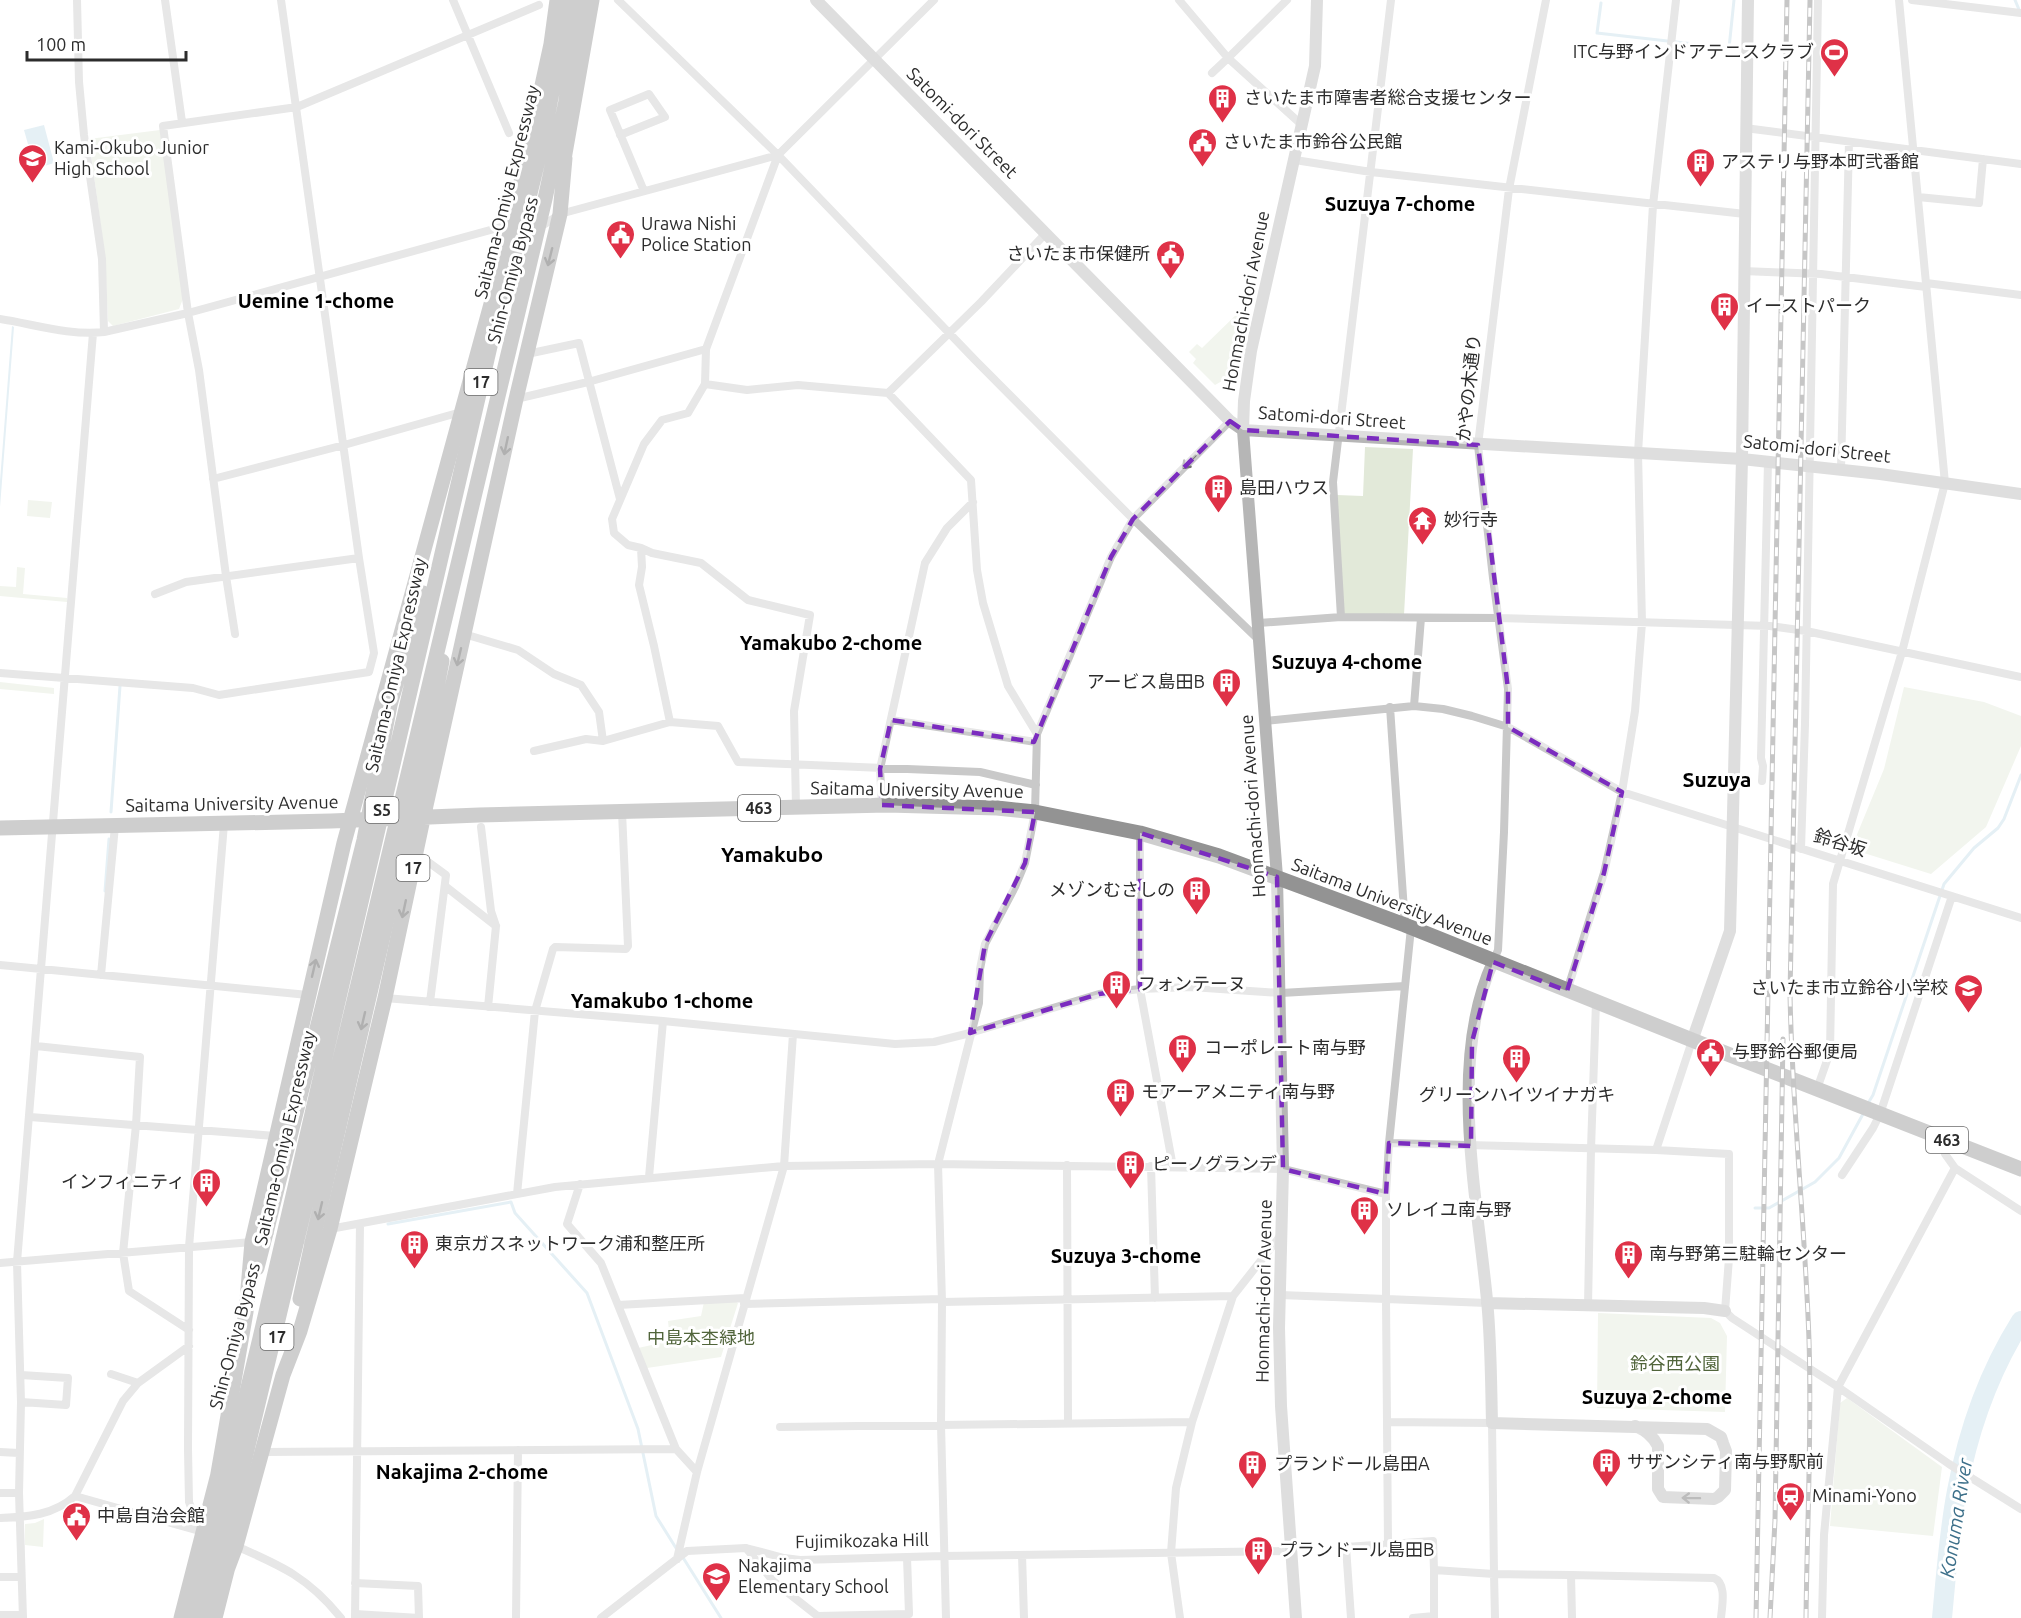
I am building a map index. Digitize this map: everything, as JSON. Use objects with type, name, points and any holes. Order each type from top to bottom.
[{"type":"highway","name":"Shin-Omiya Bypass","points":[[557,0],[549,55],[511,230],[454,527],[395,792],[545,224],[565,158],[592,0]]},
{"type":"highway","name":"Saitama-Omiya Expressway","points":[[192,1618],[260,1338],[498,312],[516,248],[551,101],[565,0]]},
{"type":"highway","name":"Saitama-Omiya Expressway","points":[[207,1618],[545,199],[566,101],[579,0]]},
{"type":"highway","name":"17","points":[[227,1570],[263,1452],[283,1375],[300,1331],[330,1229],[385,998],[516,399],[560,214],[565,158]]},
{"type":"highway","name":"17","points":[[217,1479],[246,1312],[252,1242],[308,995],[349,821],[511,230]]},
{"type":"highway","points":[[246,1312],[364,840],[390,705],[420,604],[474,388],[498,312]]},
{"type":"highway","points":[[283,1375],[411,816],[444,648],[446,613]]},
{"type":"highway","name":"Saitama University Avenue","points":[[0,828],[349,821],[479,815],[882,805],[975,807],[1035,812],[1140,833],[1209,853],[1277,877],[2021,1169]]},
{"type":"highway","name":"Shin-Omiya Bypass","points":[[182,1618],[381,854],[216,1618]]},
{"type":"street","points":[[77,0],[79,82],[84,135],[102,260],[104,332]]},
{"type":"street","points":[[165,0],[182,122]]},
{"type":"street","points":[[0,672],[193,688],[219,695],[369,672],[374,653],[281,0]]},
{"type":"street","points":[[453,0],[509,133]]},
{"type":"street","points":[[618,0],[778,155],[1133,519],[1260,640]]},
{"type":"street","name":"Satomi-dori Street","points":[[816,0],[1230,420],[1244,430],[1742,459],[1841,469],[2021,494]]},
{"type":"street","points":[[796,807],[794,711],[810,615],[748,600],[701,563],[652,553],[628,545],[614,532],[612,519],[644,444],[662,420],[688,413],[705,384],[706,350],[778,155],[934,0]]},
{"type":"street","points":[[1179,0],[1228,58],[1302,125]]},
{"type":"street","points":[[1212,73],[1287,0]]},
{"type":"street","name":"Honmachi-dori Avenue","points":[[1296,1618],[1281,1406],[1280,1294],[1283,1169],[1277,877],[1259,623],[1248,511],[1244,430],[1245,393],[1251,351],[1315,66],[1317,0]]},
{"type":"street","points":[[1341,617],[1333,482],[1391,0]]},
{"type":"street","name":"かやの木通り","points":[[1493,962],[1498,950],[1508,690],[1478,445],[1509,189],[1546,0]]},
{"type":"street","points":[[1567,991],[1604,873],[1622,792],[1635,711],[1642,622],[1638,453],[1653,205],[1676,0]]},
{"type":"street","points":[[1656,1150],[1730,931],[1742,459],[1748,0]]},
{"type":"street","points":[[1801,849],[1818,0]]},
{"type":"street","points":[[1817,1089],[1830,1052],[1833,884],[1902,652],[1945,483],[1899,0]]},
{"type":"street","points":[[1912,0],[2018,13]]},
{"type":"street","points":[[235,634],[163,126],[297,107],[539,5]]},
{"type":"street","points":[[620,135],[665,117],[649,94],[610,110],[620,135],[644,192]]},
{"type":"street","points":[[1745,128],[2021,164]]},
{"type":"street","points":[[1841,469],[1849,142]]},
{"type":"street","points":[[545,224],[560,214],[778,155]]},
{"type":"street","points":[[1918,197],[1978,203],[1983,159]]},
{"type":"street","points":[[1295,160],[1509,189],[1745,214]]},
{"type":"street","points":[[0,319],[93,333],[104,332],[188,313],[511,230]]},
{"type":"street","points":[[888,393],[981,302],[1046,233]]},
{"type":"street","points":[[1743,271],[1813,274],[2021,295]]},
{"type":"street","points":[[0,1615],[23,1617],[19,1493],[21,1375],[17,1262],[93,333]]},
{"type":"street","points":[[527,354],[579,343],[620,499]]},
{"type":"street","points":[[516,399],[706,350]]},
{"type":"street","points":[[705,384],[747,390],[798,385],[888,393],[971,480],[977,570],[983,603],[1008,686],[1036,738]]},
{"type":"street","points":[[213,479],[461,412]]},
{"type":"street","points":[[946,1618],[940,1425],[942,1300],[938,1164],[979,1003],[980,969],[985,944],[1025,863],[1035,812],[1036,738],[1111,557],[1133,519],[1230,420]]},
{"type":"street","points":[[1762,781],[1768,462]]},
{"type":"street","points":[[882,805],[880,769],[925,563],[947,528],[973,502]]},
{"type":"street","points":[[641,548],[642,567],[639,585],[670,722]]},
{"type":"street","points":[[155,594],[186,582],[359,558]]},
{"type":"street","points":[[1259,623],[1341,617],[1498,618],[1765,626],[1806,631],[2021,677]]},
{"type":"street","points":[[1414,706],[1421,618]]},
{"type":"street","points":[[464,634],[518,650],[554,674],[581,685],[599,712],[603,741]]},
{"type":"street","name":"鈴谷坂","points":[[1266,721],[1390,707],[1414,706],[1443,709],[1508,727],[1622,792],[2021,918]]},
{"type":"street","points":[[1388,1544],[1386,1194],[1405,986],[1408,927],[1390,707]]},
{"type":"street","points":[[891,720],[1036,738]]},
{"type":"street","points":[[534,751],[586,739],[603,741],[670,722],[718,726],[738,762],[980,772],[1036,785]]},
{"type":"street","points":[[517,1194],[535,1011],[555,947],[626,949],[628,946],[622,812]]},
{"type":"street","points":[[193,1513],[189,1502],[189,1247],[224,824]]},
{"type":"street","points":[[101,975],[115,826]]},
{"type":"street","points":[[481,827],[491,911],[496,926],[488,1007]]},
{"type":"street","points":[[1140,833],[1140,989],[1173,1167]]},
{"type":"street","points":[[416,853],[446,875],[430,1002]]},
{"type":"street","points":[[445,886],[496,926]]},
{"type":"street","points":[[1842,1175],[1873,1128],[1872,1110],[1945,894]]},
{"type":"street","points":[[1493,962],[1479,1001],[1472,1042],[1469,1107],[1487,1303],[1492,1423],[1495,1618]]},
{"type":"street","points":[[0,965],[308,995]]},
{"type":"street","points":[[385,998],[895,1044],[934,1042],[970,1034],[1099,994],[1140,989],[1191,987],[1281,993],[1405,986]]},
{"type":"street","points":[[1588,1306],[1596,1002]]},
{"type":"street","points":[[649,1177],[663,1022]]},
{"type":"street","points":[[601,1618],[676,1559],[744,1301],[784,1166],[794,1034]]},
{"type":"street","points":[[36,1047],[140,1057],[136,1125],[123,1253],[129,1291],[189,1330]]},
{"type":"street","points":[[30,1117],[275,1136]]},
{"type":"street","points":[[1942,1138],[1945,1154],[1955,1168],[2021,1211]]},
{"type":"street","points":[[1389,1143],[1729,1154],[1725,1311]]},
{"type":"street","points":[[330,1229],[580,1184],[784,1166],[938,1164],[1283,1169],[1386,1194]]},
{"type":"street","points":[[1067,1165],[1068,1423]]},
{"type":"street","points":[[1151,1166],[1155,1298]]},
{"type":"street","points":[[1822,1618],[1824,1535],[1838,1387],[1955,1168]]},
{"type":"street","points":[[580,1184],[567,1224],[601,1263],[676,1449],[698,1472]]},
{"type":"street","points":[[355,1583],[418,1586],[419,1618],[355,1616],[355,1583],[360,1224]]},
{"type":"street","points":[[1180,1618],[1171,1553],[1176,1488],[1192,1422],[1233,1296],[1281,1234]]},
{"type":"street","points":[[0,1263],[252,1242]]},
{"type":"street","points":[[1280,1294],[1487,1303],[1704,1308],[1725,1311],[1740,1324],[1838,1387],[1948,1464],[2021,1509]]},
{"type":"street","points":[[618,1305],[744,1301],[1067,1300],[1233,1296]]},
{"type":"street","points":[[0,1518],[45,1514],[75,1496],[123,1401],[138,1383],[189,1346]]},
{"type":"street","points":[[111,1374],[138,1383]]},
{"type":"street","points":[[21,1375],[68,1378],[66,1405],[21,1402]]},
{"type":"street","points":[[780,1427],[1192,1422]]},
{"type":"street","points":[[1387,1422],[1635,1426],[1673,1427],[1707,1429],[1720,1437],[1726,1451],[1725,1490],[1722,1494],[1714,1499],[1663,1497],[1658,1489],[1658,1446],[1661,1437],[1673,1427]]},
{"type":"street","points":[[1635,1426],[1649,1434],[1658,1446]]},
{"type":"street","points":[[263,1452],[676,1449]]},
{"type":"street","points":[[516,1618],[518,1450]]},
{"type":"street","points":[[0,1452],[19,1452]]},
{"type":"street","points":[[0,1493],[19,1493]]},
{"type":"street","points":[[75,1496],[203,1532]]},
{"type":"street","points":[[1351,1618],[1346,1547],[1433,1541],[1434,1617],[1413,1618]]},
{"type":"street","points":[[236,1546],[286,1568],[324,1596],[341,1618]]},
{"type":"street","points":[[746,1548],[773,1581],[819,1617],[909,1614],[907,1557]]},
{"type":"street","name":"Fujimikozaka Hill","points":[[676,1559],[687,1551],[746,1548],[801,1560],[1291,1551]]},
{"type":"street","points":[[1022,1555],[1024,1618]]},
{"type":"street","points":[[1434,1570],[1494,1574],[1714,1578],[1722,1585],[1721,1618]]},
{"type":"street","points":[[1571,1575],[1572,1618]]},
{"type":"street","points":[[0,1577],[21,1577]]},
{"type":"highlighted area","points":[[1230,421],[1243,430],[1478,445],[1508,689],[1508,727],[1622,792],[1604,873],[1567,991],[1493,962],[1472,1042],[1471,1146],[1389,1143],[1386,1194],[1283,1169],[1277,877],[1140,833],[1140,989],[1099,994],[970,1033],[985,944],[1025,863],[1035,812],[882,805],[880,769],[891,720],[1034,742],[1111,557],[1133,519]]},
{"type":"green space","points":[[160,130],[184,296],[179,309],[113,326],[108,321],[105,256],[89,139]]},
{"type":"green space","points":[[1239,312],[1242,314],[1231,376],[1215,385],[1193,363],[1196,359],[1189,352],[1197,344],[1202,348]]},
{"type":"green space","points":[[1365,447],[1413,449],[1404,615],[1345,616],[1342,613],[1337,495],[1363,496]]},
{"type":"green space","points":[[28,500],[52,502],[50,518],[27,516]]},
{"type":"green space","points":[[17,567],[25,568],[23,594],[67,598],[67,602],[0,596],[0,586],[16,587]]},
{"type":"green space","points":[[0,682],[54,688],[54,694],[0,689]]},
{"type":"green space","points":[[1904,687],[1984,702],[2021,716],[2021,746],[1986,827],[1931,874],[1851,849],[1884,769]]},
{"type":"green space","name":"中島本杢緑地","points":[[734,1300],[738,1303],[721,1357],[647,1368],[638,1348],[670,1341],[668,1321],[701,1316],[704,1302]]},
{"type":"green space","name":"鈴谷西公園","points":[[1598,1313],[1711,1318],[1720,1323],[1727,1336],[1725,1412],[1597,1408]]},
{"type":"green space","points":[[1847,1398],[1942,1467],[1933,1536],[1830,1526],[1840,1403]]},
{"type":"green space","points":[[44,1519],[43,1547],[25,1545],[25,1524]]},
{"type":"water","points":[[44,125],[54,163],[35,169],[24,130]]},
{"type":"water","points":[[12,326],[14,327],[0,507],[0,481]]},
{"type":"waterway","points":[[1601,3],[1597,33],[1729,48],[1734,0]]},
{"type":"waterway","points":[[2015,0],[2020,12]]},
{"type":"waterway","points":[[111,812],[120,686]]},
{"type":"waterway","points":[[1867,1105],[1873,1095],[1944,884],[1974,848],[1998,828],[2004,819],[2021,775]]},
{"type":"waterway","points":[[105,891],[109,839]]},
{"type":"waterway","points":[[1755,1208],[1769,1208],[1815,1182],[1839,1158],[1863,1114]]},
{"type":"waterway","points":[[388,1224],[511,1202],[515,1213],[587,1293],[638,1429],[656,1516],[676,1548]]},
{"type":"waterway","name":"Konuma River","points":[[1942,1618],[1952,1522],[1967,1446],[1990,1381],[2021,1321]]},
{"type":"waterway","points":[[682,1556],[721,1618]]},
{"type":"railway","points":[[1756,1618],[1787,0]]},
{"type":"railway","points":[[1806,1618],[1810,1375],[1790,994],[1810,0]]},
{"type":"railway","points":[[1770,1618],[1775,1520],[1783,1039]]},
{"type":"place","name":"ITC与野インドアテニスクラブ","points":[[1835,78]]},
{"type":"place","name":"さいたま市障害者総合支援センター","points":[[1223,124]]},
{"type":"place","name":"さいたま市鈴谷公民館","points":[[1202,168]]},
{"type":"place","name":"Kami-Okubo Junior High School","points":[[33,184]]},
{"type":"place","name":"アステリ与野本町弐番館","points":[[1700,188]]},
{"type":"place","name":"Urawa Nishi Police Station","points":[[620,260]]},
{"type":"place","name":"さいたま市保健所","points":[[1171,280]]},
{"type":"place","name":"イーストパーク","points":[[1725,332]]},
{"type":"place","name":"島田ハウス","points":[[1218,514]]},
{"type":"place","name":"妙行寺","points":[[1423,546]]},
{"type":"place","name":"アービス島田B","points":[[1226,708]]},
{"type":"place","name":"メゾンむさしの","points":[[1196,916]]},
{"type":"place","name":"フォンテーヌ","points":[[1117,1010]]},
{"type":"place","name":"さいたま市立鈴谷小学校","points":[[1969,1014]]},
{"type":"place","name":"コーポレート南与野","points":[[1183,1074]]},
{"type":"place","name":"与野鈴谷郵便局","points":[[1711,1078]]},
{"type":"place","name":"グリーンハイツイナガキ","points":[[1517,1084]]},
{"type":"place","name":"モアーアメニティ南与野","points":[[1120,1118]]},
{"type":"place","name":"ピーノグランデ","points":[[1131,1190]]},
{"type":"place","name":"インフィニティ","points":[[206,1208]]},
{"type":"place","name":"ソレイユ南与野","points":[[1365,1236]]},
{"type":"place","name":"東京ガスネットワーク浦和整圧所","points":[[414,1270]]},
{"type":"place","name":"南与野第三駐輪センター","points":[[1628,1280]]},
{"type":"place","name":"サザンシティ南与野駅前","points":[[1606,1488]]},
{"type":"place","name":"プランドール島田A","points":[[1253,1490]]},
{"type":"place","name":"Minami-Yono","points":[[1791,1522]]},
{"type":"place","name":"中島自治会館","points":[[76,1542]]},
{"type":"place","name":"プランドール島田B","points":[[1258,1576]]},
{"type":"place","name":"Nakajima Elementary School","points":[[717,1602]]},
{"type":"district","name":"Suzuya 7-chome","points":[[1400,204]]},
{"type":"district","name":"Uemine 1-chome","points":[[316,301]]},
{"type":"district","name":"Yamakubo 2-chome","points":[[831,643]]},
{"type":"district","name":"Suzuya 4-chome","points":[[1347,662]]},
{"type":"district","name":"Suzuya","points":[[1717,780]]},
{"type":"district","name":"Yamakubo","points":[[772,855]]},
{"type":"district","name":"Yamakubo 1-chome","points":[[662,1001]]},
{"type":"district","name":"Suzuya 3-chome","points":[[1126,1256]]},
{"type":"district","name":"Suzuya 2-chome","points":[[1657,1397]]},
{"type":"district","name":"Nakajima 2-chome","points":[[462,1472]]}]
